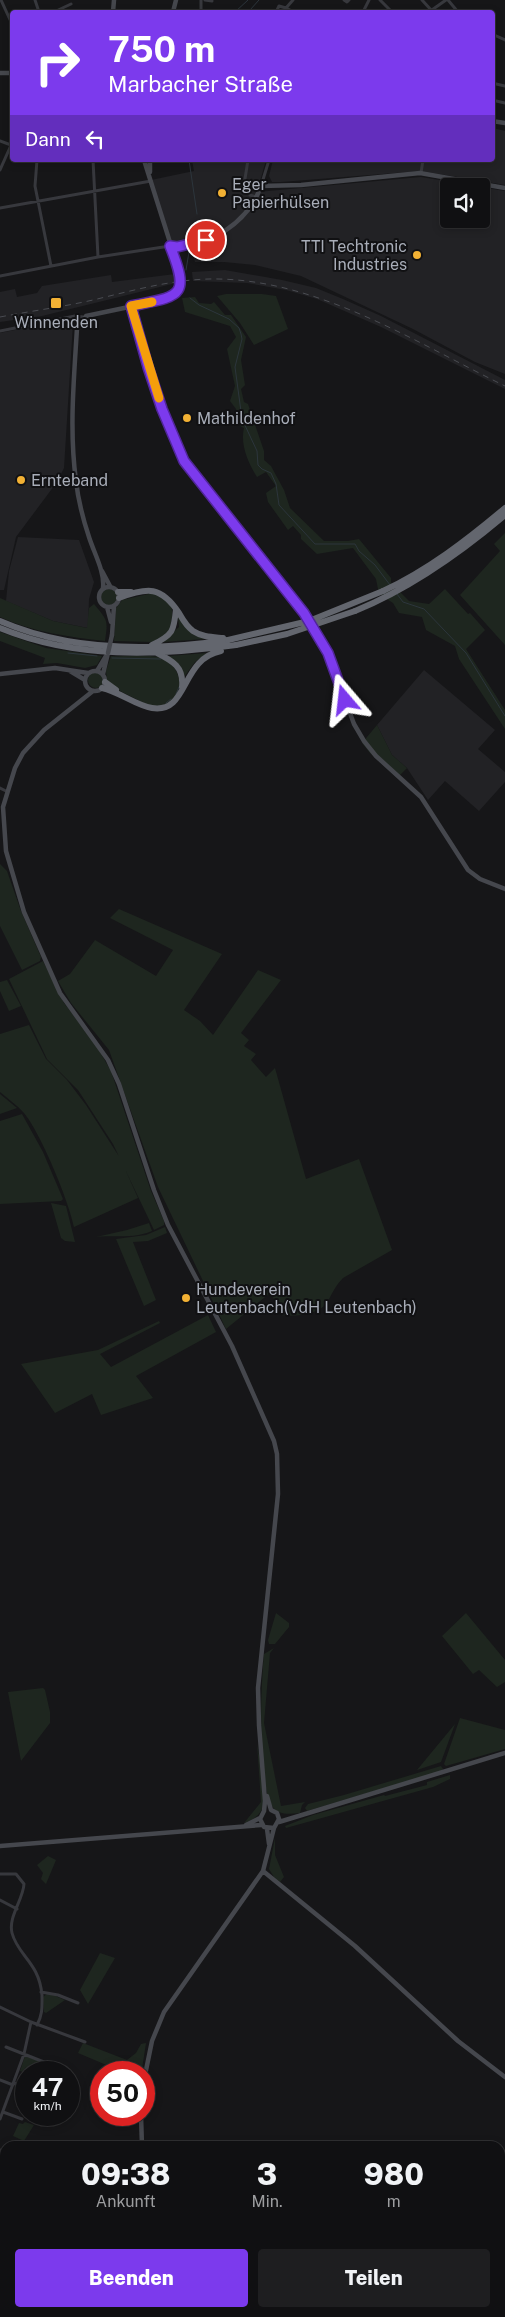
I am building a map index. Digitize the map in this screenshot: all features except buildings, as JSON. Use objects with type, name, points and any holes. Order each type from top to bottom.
[{"type":"highway","points":[[483,530],[505,508]]},
{"type":"highway","points":[[0,628],[41,642],[112,652],[156,653],[231,645],[317,625],[368,605],[426,575],[505,515]]},
{"type":"highway","points":[[119,595],[156,591],[163,594],[172,601],[184,623],[195,632],[231,645]]},
{"type":"highway","points":[[149,646],[164,639],[172,631],[176,621],[176,609]]},
{"type":"highway","points":[[0,621],[32,633],[103,645],[231,645]]},
{"type":"highway","points":[[104,685],[148,707],[159,708],[167,706],[175,701],[199,661],[231,645]]},
{"type":"highway","points":[[156,653],[170,659],[178,666],[182,676],[182,688]]},
{"type":"main road","points":[[145,162],[180,274],[181,283],[178,291],[167,299],[83,317],[77,328],[72,444],[76,482],[88,535],[100,568],[110,586],[119,595],[114,606],[112,635],[103,674],[104,685],[76,702],[33,740],[14,768],[6,791],[3,816],[6,851],[24,912],[60,993],[108,1060],[120,1084],[154,1190],[168,1225],[232,1346],[274,1441],[277,1454],[278,1494],[258,1688],[265,1792],[264,1811],[260,1818],[245,1826]]},
{"type":"main road","points":[[150,162],[151,181]]},
{"type":"main road","points":[[170,246],[196,243],[218,235],[236,222],[256,198],[261,186],[325,183],[420,174],[505,188]]},
{"type":"main road","points":[[131,306],[148,367],[178,448],[196,476],[295,600],[321,640],[334,665],[350,715],[358,733],[376,756],[421,797],[468,870],[480,879],[505,889]]},
{"type":"main road","points":[[100,568],[103,588]]},
{"type":"main road","points":[[110,586],[103,588],[99,593],[99,599],[107,607],[112,629]]},
{"type":"main road","points":[[107,607],[114,606]]},
{"type":"main road","points":[[0,674],[48,668],[88,673],[97,671],[105,662]]},
{"type":"main road","points":[[64,669],[85,680]]},
{"type":"main road","points":[[97,671],[103,674]]},
{"type":"main road","points":[[88,673],[85,680],[87,687],[93,691]]},
{"type":"main road","points":[[76,702],[87,687]]},
{"type":"main road","points":[[148,2061],[152,2040],[164,2012],[263,1870],[274,1828],[279,1822],[505,1753]]},
{"type":"main road","points":[[265,1792],[271,1810],[279,1816],[298,1815]]},
{"type":"main road","points":[[264,1811],[271,1810]]},
{"type":"main road","points":[[279,1816],[279,1822]]},
{"type":"main road","points":[[260,1818],[261,1824],[267,1829],[270,1848]]},
{"type":"main road","points":[[0,1846],[261,1824]]},
{"type":"main road","points":[[267,1829],[274,1828]]},
{"type":"main road","points":[[263,1870],[355,1946],[458,2041],[505,2077]]},
{"type":"main road","points":[[141,2126],[142,2141]]},
{"type":"street","points":[[1,0],[10,20]]},
{"type":"street","points":[[203,0],[212,1]]},
{"type":"street","points":[[286,8],[293,0]]},
{"type":"street","points":[[344,0],[347,2],[349,0]]},
{"type":"street","points":[[380,0],[390,10]]},
{"type":"street","points":[[433,10],[447,0],[456,10]]},
{"type":"street","points":[[58,10],[71,4]]},
{"type":"street","points":[[277,10],[279,6],[290,10]]},
{"type":"street","points":[[0,170],[10,148]]},
{"type":"street","points":[[37,162],[35,178],[38,201],[51,266]]},
{"type":"street","points":[[93,162],[98,257]]},
{"type":"street","points":[[248,162],[244,185],[250,195],[256,198]]},
{"type":"street","points":[[261,186],[268,162]]},
{"type":"street","points":[[420,174],[423,162]]},
{"type":"street","points":[[0,208],[151,181]]},
{"type":"street","points":[[0,276],[98,257],[170,246]]},
{"type":"street","points":[[0,331],[72,317],[83,317]]},
{"type":"street","points":[[0,788],[6,791]]},
{"type":"street","points":[[0,1874],[16,1874],[23,1881],[24,1891],[12,1921],[12,1933],[37,1971],[42,2013],[37,2025]]},
{"type":"street","points":[[0,1900],[17,1909]]},
{"type":"street","points":[[41,1992],[49,1992],[78,2003]]},
{"type":"street","points":[[0,2007],[37,2025],[85,2042]]},
{"type":"street","points":[[15,2118],[1,2116],[24,2054],[31,2022]]},
{"type":"street","points":[[6,2047],[42,2061]]},
{"type":"street","points":[[0,2080],[14,2084]]},
{"type":"shaded area","points":[[495,128],[505,131],[505,185],[490,182],[490,178],[463,178],[421,171],[272,182],[269,176],[272,162],[495,162]]},
{"type":"shaded area","points":[[192,162],[265,162],[257,192],[421,177],[440,180],[440,228],[490,228],[490,188],[505,191],[505,374],[475,362],[413,329],[301,276],[255,265],[195,262],[190,241],[171,245],[151,180],[194,171]]},
{"type":"shaded area","points":[[225,270],[316,288],[343,299],[381,316],[505,380],[505,389],[381,327],[317,299],[286,290],[247,283],[193,281],[192,272]]},
{"type":"shaded area","points":[[175,274],[176,283],[42,316],[0,322],[0,292],[15,289],[17,297],[37,293],[42,286],[111,275],[112,282]]},
{"type":"shaded area","points":[[226,294],[276,296],[288,329],[254,345],[240,323],[217,296]]},
{"type":"shaded area","points":[[195,297],[199,303],[211,304],[214,302],[225,315],[231,315],[246,337],[241,360],[245,385],[241,389],[244,402],[248,404],[264,451],[264,460],[271,466],[284,490],[290,508],[324,541],[359,539],[391,578],[391,583],[409,601],[429,604],[445,589],[468,614],[470,613],[485,630],[466,649],[505,710],[505,729],[459,659],[455,646],[426,630],[422,617],[399,613],[393,603],[379,594],[376,579],[353,548],[317,554],[301,539],[301,535],[293,526],[288,530],[268,502],[266,493],[276,486],[266,472],[257,477],[251,466],[244,447],[244,428],[240,426],[236,409],[230,401],[235,386],[227,349],[236,337],[230,326],[185,312],[182,298]]},
{"type":"shaded area","points":[[69,319],[73,323],[64,468],[57,482],[16,537],[4,590],[0,590],[0,333]]},
{"type":"shaded area","points":[[505,533],[505,645],[460,595],[500,551],[494,544]]},
{"type":"shaded area","points":[[18,537],[79,540],[94,582],[89,599],[88,628],[53,621],[6,601],[9,571]]},
{"type":"shaded area","points":[[106,589],[112,589],[117,594],[115,603],[106,605],[101,600],[101,594]]},
{"type":"shaded area","points":[[153,593],[166,600],[172,609],[172,620],[168,634],[152,642],[114,641],[116,608],[122,600]]},
{"type":"shaded area","points":[[0,598],[53,621],[87,628],[89,608],[94,604],[106,621],[105,641],[51,633],[25,627],[0,617]]},
{"type":"shaded area","points":[[178,617],[205,639],[162,642],[179,627]]},
{"type":"shaded area","points":[[0,632],[46,648],[102,656],[97,665],[85,668],[57,663],[43,664],[45,658],[0,641]]},
{"type":"shaded area","points":[[207,653],[195,662],[184,677],[168,656]]},
{"type":"shaded area","points":[[111,656],[162,658],[176,670],[179,678],[177,694],[165,705],[155,706],[148,705],[118,690],[107,681],[106,671]]},
{"type":"shaded area","points":[[424,670],[495,730],[478,749],[505,772],[505,782],[479,811],[445,781],[428,800],[407,768],[392,755],[377,725]]},
{"type":"shaded area","points":[[96,672],[102,674],[104,680],[102,686],[96,688],[90,686],[88,680],[90,674]]},
{"type":"shaded area","points":[[377,725],[392,755],[407,768],[397,778],[362,743]]},
{"type":"shaded area","points":[[0,864],[7,871],[21,911],[41,957],[40,961],[22,970],[0,926]]},
{"type":"shaded area","points":[[119,909],[222,954],[184,1010],[200,1021],[213,1035],[258,970],[281,980],[241,1033],[249,1040],[244,1046],[256,1054],[251,1060],[266,1077],[275,1068],[306,1179],[359,1159],[392,1250],[343,1278],[324,1306],[313,1312],[293,1316],[281,1315],[281,1310],[270,1293],[226,1329],[158,1187],[109,1050],[71,1003],[58,981],[70,974],[95,940],[156,976],[173,950],[110,918]]},
{"type":"shaded area","points":[[43,961],[64,1003],[93,1040],[111,1071],[151,1191],[164,1221],[164,1225],[154,1230],[113,1144],[78,1090],[47,1059],[9,979]]},
{"type":"shaded area","points":[[7,980],[21,1006],[9,1011],[0,991],[0,982]]},
{"type":"shaded area","points":[[29,1025],[46,1059],[67,1080],[86,1105],[120,1158],[138,1198],[74,1227],[60,1185],[31,1122],[24,1113],[0,1092],[0,1034]]},
{"type":"shaded area","points":[[0,1094],[17,1108],[0,1114]]},
{"type":"shaded area","points":[[22,1114],[43,1152],[63,1199],[61,1201],[0,1204],[0,1121]]},
{"type":"shaded area","points":[[51,1203],[66,1206],[75,1242],[65,1241],[61,1238]]},
{"type":"shaded area","points":[[149,1223],[152,1231],[145,1233],[131,1236],[96,1237],[127,1230]]},
{"type":"shaded area","points":[[165,1227],[167,1233],[148,1241],[133,1242],[156,1300],[144,1306],[116,1239],[146,1235]]},
{"type":"shaded area","points":[[208,1315],[216,1332],[136,1376],[153,1398],[101,1415],[92,1394],[55,1413],[21,1364],[98,1350],[159,1321],[160,1323],[100,1354],[111,1367]]},
{"type":"shaded area","points":[[276,1613],[289,1623],[289,1627],[275,1644],[269,1644],[268,1640]]},
{"type":"shaded area","points":[[466,1613],[505,1660],[505,1682],[497,1687],[479,1670],[473,1674],[442,1636]]},
{"type":"shaded area","points":[[274,1648],[270,1653],[264,1723],[281,1806],[305,1802],[300,1813],[285,1814],[272,1806],[267,1794],[264,1776],[261,1709],[264,1654]]},
{"type":"shaded area","points":[[43,1688],[50,1712],[50,1723],[21,1761],[8,1692]]},
{"type":"shaded area","points":[[460,1718],[505,1730],[505,1749],[446,1766],[444,1764]]},
{"type":"shaded area","points":[[455,1724],[441,1762],[417,1770]]},
{"type":"shaded area","points":[[257,1743],[264,1787],[264,1804],[257,1816],[244,1823],[261,1802]]},
{"type":"shaded area","points":[[441,1766],[442,1771],[307,1811],[305,1808],[308,1804]]},
{"type":"shaded area","points":[[450,1775],[450,1779],[433,1787],[286,1828],[285,1826],[313,1815],[427,1785],[427,1782]]},
{"type":"shaded area","points":[[275,1838],[275,1855],[284,1877],[280,1882],[269,1869]]},
{"type":"shaded area","points":[[48,1856],[56,1860],[46,1884],[41,1879],[43,1873],[37,1865]]},
{"type":"shaded area","points":[[100,1953],[115,1958],[88,2004],[80,1990]]},
{"type":"shaded area","points":[[48,1993],[65,2000],[46,2013],[44,2012],[43,1997]]},
{"type":"shaded area","points":[[83,2043],[127,2060],[136,2053],[141,2044],[146,2043],[143,2061],[97,2061],[78,2053]]},
{"type":"shaded area","points":[[25,2056],[39,2061],[23,2061]]},
{"type":"shaded area","points":[[18,2126],[33,2126],[24,2141],[13,2136]]},
{"type":"waterway","points":[[237,10],[248,0]]},
{"type":"waterway","points":[[250,10],[259,0]]},
{"type":"waterway","points":[[189,162],[197,214]]},
{"type":"waterway","points":[[192,239],[196,226]]},
{"type":"waterway","points":[[186,270],[189,252]]},
{"type":"waterway","points":[[190,298],[199,305],[229,319],[239,328],[242,339],[235,367],[242,419],[257,451],[258,465],[271,473],[276,484],[279,505],[315,544],[355,544],[359,551],[375,565],[390,585]]},
{"type":"waterway","points":[[397,594],[403,602],[424,609],[466,653],[505,716]]},
{"type":"waterway","points":[[68,653],[97,656]]},
{"type":"waterway","points":[[112,658],[161,659]]},
{"type":"waterway","points":[[176,694],[179,687]]},
{"type":"waterway","points":[[166,703],[171,699]]},
{"type":"railway","points":[[0,317],[179,281],[209,279],[248,281],[287,289],[325,300],[362,315],[505,386]]},
{"type":"slow traffic","points":[[152,302],[131,306],[159,398]]},
{"type":"place","name":"Eger Papierhülsen","points":[[222,193]]},
{"type":"place","name":"TTI Techtronic Industries","points":[[417,255]]},
{"type":"place","name":"Winnenden","points":[[56,303]]},
{"type":"place","name":"Mathildenhof","points":[[187,418]]},
{"type":"place","name":"Ernteband","points":[[21,480]]},
{"type":"place","name":"Hundeverein Leutenbach(VdH Leutenbach)","points":[[186,1298]]},
{"type":"route","points":[[206,240],[177,247],[170,246],[181,280],[180,288],[176,294],[167,299],[131,306],[148,367],[170,431],[184,461],[304,613],[334,665],[345,700]]}]
